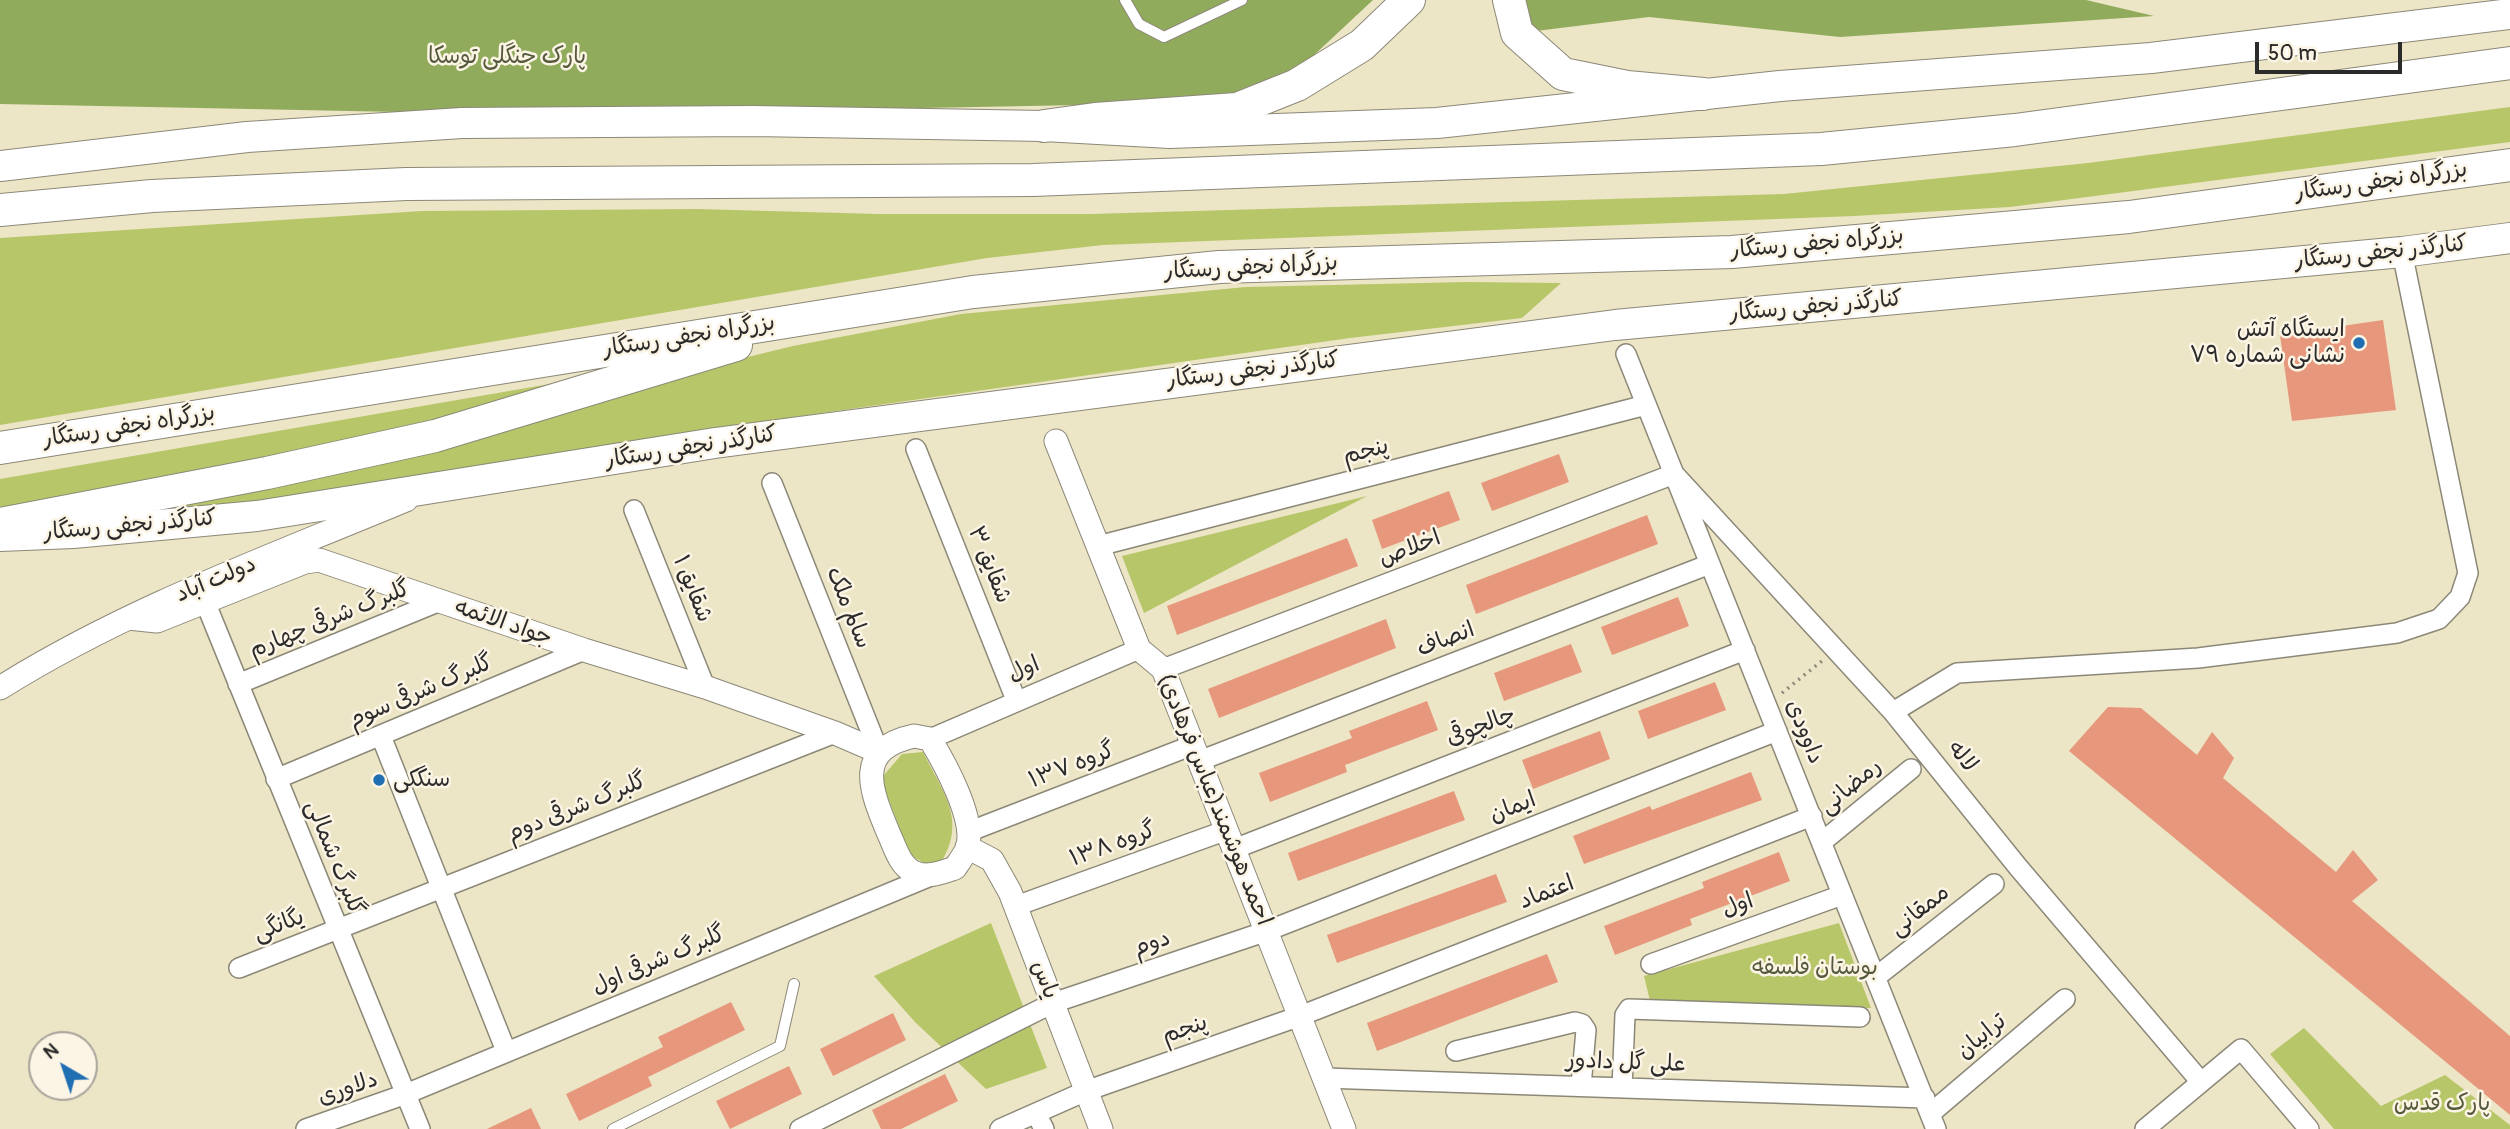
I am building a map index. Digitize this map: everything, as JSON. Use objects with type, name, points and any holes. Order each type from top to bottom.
[{"type":"highway","points":[[1044,126],[1095,119],[1237,110],[1297,85],[1362,45],[1409,0]]},
{"type":"highway","points":[[1509,0],[1517,33],[1563,74],[1627,87],[1703,94]]},
{"type":"highway","points":[[0,210],[152,196],[406,184],[1033,180],[1821,149],[2015,130],[2510,63]]},
{"type":"highway","name":"بزرگراه نجفی رستگار","points":[[0,447],[973,292],[1219,267],[1732,252],[2088,221],[2510,164]]},
{"type":"highway","points":[[0,524],[267,473],[435,436],[586,393],[834,314]]},
{"type":"main road","points":[[0,166],[247,137],[462,123],[753,121],[1044,126],[1170,133],[1437,123],[1703,94],[2151,58],[2510,14]]},
{"type":"main road","name":"کنارگذر نجفی رستگار","points":[[0,536],[73,533],[257,516],[770,435],[1602,327],[2402,252],[2510,239]]},
{"type":"street","points":[[1894,712],[1958,673],[2199,658],[2397,633],[2438,619],[2460,597],[2468,573],[2402,252]]},
{"type":"street","name":"داوودی","points":[[1626,354],[1931,1113]]},
{"type":"street","name":"پنجم","points":[[1098,546],[1646,405]]},
{"type":"street","name":"احمد هوشمند(عباس فرهادی)","points":[[1056,441],[1139,649],[1163,669],[1344,1129]]},
{"type":"street","name":"شقایق ۳","points":[[916,449],[1016,700]]},
{"type":"street","name":"لاله","points":[[1674,474],[1894,712],[2018,867],[2201,1082]]},
{"type":"street","name":"اخلاص","points":[[1163,669],[1674,474]]},
{"type":"street","name":"سالم ملک","points":[[772,483],[879,752]]},
{"type":"street","name":"دولت آباد","points":[[0,688],[42,662],[128,618],[439,486]]},
{"type":"street","name":"شقایق ۱","points":[[634,510],[705,687]]},
{"type":"street","name":"جواد الائمه","points":[[128,618],[157,621],[206,604],[305,562],[319,560],[584,650],[705,687],[835,733],[879,752]]},
{"type":"street","name":"انصاف","points":[[1196,753],[1710,564]]},
{"type":"street","name":"گلبرگ شرقی چهارم","points":[[237,684],[440,601]]},
{"type":"street","name":"گلبرگ شمالی","points":[[206,604],[420,1129]]},
{"type":"street","name":"اول","points":[[930,739],[1139,649]]},
{"type":"street","name":"گلبرگ شرقی سوم","points":[[276,779],[584,650]]},
{"type":"street","name":"چالچوقی","points":[[1230,840],[1745,650]]},
{"type":"street","name":"ایمان","points":[[1267,932],[1777,731]]},
{"type":"street","name":"گلبرگ شرقی دوم","points":[[337,930],[835,733]]},
{"type":"street","points":[[381,736],[506,1051]]},
{"type":"street","points":[[914,736],[930,739],[956,786],[968,839],[955,868],[933,875],[916,874],[903,865],[870,781],[879,752],[895,740],[914,736]]},
{"type":"street","name":"گروه ۱۳۷","points":[[968,839],[1196,753]]},
{"type":"street","name":"رمضانی","points":[[1822,842],[1911,769]]},
{"type":"street","name":"اعتماد","points":[[1300,1016],[1812,816]]},
{"type":"street","name":"یاس","points":[[968,839],[992,860],[1016,906],[1101,1129]]},
{"type":"street","name":"گروه ۱۳۸","points":[[1016,906],[1230,840]]},
{"type":"street","name":"گلبرگ شرقی اول","points":[[406,1094],[933,875]]},
{"type":"street","name":"ممقانی","points":[[1876,977],[1994,884]]},
{"type":"street","name":"اول","points":[[1651,964],[1842,895]]},
{"type":"street","name":"یگانگی","points":[[239,968],[337,930]]},
{"type":"street","name":"دوم","points":[[800,1129],[1053,1003],[1267,932]]},
{"type":"street","name":"ترابیان","points":[[1931,1113],[2065,999]]},
{"type":"street","points":[[1622,1088],[1625,1015],[1629,1009],[1860,1017]]},
{"type":"street","name":"پنجم","points":[[1000,1129],[1040,1121],[1086,1091],[1300,1016]]},
{"type":"street","points":[[1456,1051],[1575,1022],[1582,1024],[1586,1030],[1581,1087]]},
{"type":"street","points":[[2144,1129],[2241,1049],[2309,1129]]},
{"type":"street","name":"علی گل دادور","points":[[1324,1078],[1622,1088],[1931,1113]]},
{"type":"street","name":"دلاوری","points":[[306,1129],[406,1094]]},
{"type":"lane","points":[[1125,0],[1139,23],[1164,37],[1242,0]]},
{"type":"lane","points":[[613,1129],[780,1046],[794,984]]},
{"type":"path","points":[[1767,705],[1836,650]]},
{"type":"green space","name":"پارک جنگلی توسکا","points":[[0,0],[1373,0],[1298,70],[1241,102],[549,115],[0,104]]},
{"type":"green space","points":[[1522,0],[2086,0],[2154,16],[1840,37],[1649,17],[1528,32]]},
{"type":"green space","points":[[2510,107],[2510,142],[2010,207],[1854,216],[1103,245],[987,258],[0,425],[0,238],[422,211],[697,209],[878,214],[1091,214],[1784,194],[2088,163]]},
{"type":"green space","points":[[1466,282],[1561,283],[1522,318],[1350,338],[660,436],[341,490],[164,514],[132,507],[793,346],[961,314],[1246,287]]},
{"type":"green space","points":[[596,376],[520,405],[43,503],[0,507],[0,479]]},
{"type":"green space","points":[[1367,496],[1144,613],[1122,556]]},
{"type":"green space","points":[[923,752],[944,793],[952,818],[949,846],[942,861],[926,864],[910,855],[883,785],[884,775],[902,754]]},
{"type":"green space","points":[[991,923],[1047,1068],[986,1089],[915,1022],[874,976]]},
{"type":"green space","name":"بوستان فلسفه","points":[[1839,923],[1871,1008],[1651,1005],[1644,976]]},
{"type":"green space","name":"پارک قدس","points":[[2304,1028],[2381,1106],[2445,1075],[2510,1125],[2510,1129],[2334,1129],[2270,1054]]},
{"type":"building","points":[[2383,320],[2396,410],[2292,421],[2280,335]]},
{"type":"building","points":[[1559,454],[1569,482],[1492,511],[1481,483]]},
{"type":"building","points":[[1449,491],[1460,520],[1382,549],[1372,520]]},
{"type":"building","points":[[1647,515],[1658,544],[1476,614],[1466,585]]},
{"type":"building","points":[[1347,538],[1358,566],[1177,635],[1167,606]]},
{"type":"building","points":[[1678,597],[1689,626],[1612,655],[1601,627]]},
{"type":"building","points":[[1386,619],[1396,648],[1219,718],[1208,689]]},
{"type":"building","points":[[1571,644],[1582,672],[1504,701],[1494,673]]},
{"type":"building","points":[[1715,682],[1726,710],[1648,739],[1638,711]]},
{"type":"building","points":[[1427,701],[1438,730],[1345,765],[1347,772],[1270,802],[1259,773],[1352,738],[1349,731]]},
{"type":"building","points":[[2108,707],[2141,708],[2197,755],[2212,732],[2234,758],[2223,778],[2336,872],[2353,850],[2378,880],[2352,901],[2510,1036],[2510,1115],[2069,751]]},
{"type":"building","points":[[1600,731],[1610,759],[1533,789],[1522,760]]},
{"type":"building","points":[[1751,772],[1762,800],[1584,864],[1573,836],[1650,806],[1652,810]]},
{"type":"building","points":[[1454,791],[1465,820],[1298,881],[1288,853]]},
{"type":"building","points":[[1779,852],[1790,881],[1690,919],[1692,925],[1615,955],[1604,926],[1704,888],[1702,882]]},
{"type":"building","points":[[1496,874],[1507,902],[1337,963],[1327,935]]},
{"type":"building","points":[[1547,954],[1558,982],[1377,1051],[1367,1023]]},
{"type":"building","points":[[731,1002],[745,1030],[648,1077],[652,1086],[579,1121],[566,1094],[663,1047],[658,1037]]},
{"type":"building","points":[[893,1013],[906,1040],[833,1076],[820,1049]]},
{"type":"building","points":[[789,1066],[802,1094],[730,1129],[716,1101]]},
{"type":"building","points":[[945,1074],[958,1101],[901,1129],[881,1129],[872,1110]]},
{"type":"building","points":[[531,1108],[541,1129],[487,1129]]},
{"type":"place","name":"ایستگاه آتش نشانی شماره ۷۹","points":[[2359,343]]},
{"type":"place","name":"سنگکی","points":[[379,780]]}]
